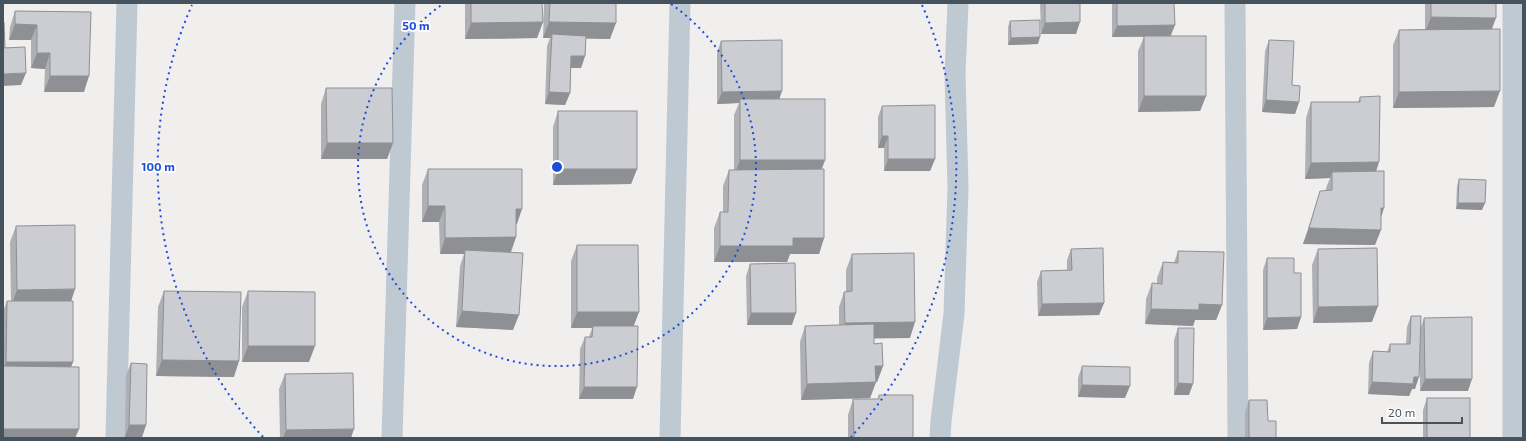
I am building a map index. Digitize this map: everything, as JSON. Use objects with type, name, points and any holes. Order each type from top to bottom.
[{"type":"street","points":[[116,438],[127,3]]},
{"type":"street","points":[[392,438],[405,3]]},
{"type":"street","points":[[670,438],[680,3]]},
{"type":"street","points":[[940,438],[940,421],[954,314],[958,188],[955,74],[958,3]]},
{"type":"street","points":[[1235,3],[1238,438]]},
{"type":"street","points":[[1512,3],[1513,438]]},
{"type":"building","points":[[471,3],[542,3],[543,22],[471,23]]},
{"type":"building","points":[[550,3],[616,3],[616,23],[549,22]]},
{"type":"building","points":[[1045,3],[1080,3],[1080,22],[1045,23]]},
{"type":"building","points":[[1117,3],[1174,3],[1175,25],[1117,26]]},
{"type":"building","points":[[1431,3],[1496,3],[1496,18],[1431,17]]},
{"type":"building","points":[[15,11],[91,12],[89,76],[50,76],[50,53],[37,53],[37,25],[15,24]]},
{"type":"building","points":[[1040,20],[1040,37],[1011,38],[1010,21]]},
{"type":"building","points":[[4,22],[5,48],[3,48]]},
{"type":"building","points":[[1500,29],[1500,91],[1399,92],[1399,30]]},
{"type":"building","points":[[552,34],[586,36],[585,56],[571,56],[570,93],[549,92]]},
{"type":"building","points":[[1144,36],[1206,36],[1206,96],[1144,96]]},
{"type":"building","points":[[782,40],[782,91],[722,92],[721,41]]},
{"type":"building","points":[[1269,40],[1294,41],[1292,85],[1300,86],[1299,102],[1266,100]]},
{"type":"building","points":[[25,47],[26,73],[3,74],[3,48]]},
{"type":"building","points":[[326,88],[392,88],[393,143],[327,143]]},
{"type":"building","points":[[1380,96],[1379,162],[1311,163],[1311,102],[1360,102],[1360,97]]},
{"type":"building","points":[[740,99],[825,99],[825,160],[740,160]]},
{"type":"building","points":[[935,105],[935,159],[888,159],[888,136],[882,136],[882,106]]},
{"type":"building","points":[[558,111],[637,111],[637,169],[558,169]]},
{"type":"building","points":[[428,169],[522,169],[522,209],[516,209],[516,237],[445,238],[445,206],[428,206]]},
{"type":"building","points":[[824,169],[824,238],[793,238],[793,246],[720,246],[720,212],[728,212],[729,170]]},
{"type":"building","points":[[1384,171],[1384,208],[1381,208],[1381,230],[1309,228],[1320,191],[1332,190],[1332,172]]},
{"type":"building","points":[[1459,179],[1486,180],[1485,203],[1458,203]]},
{"type":"building","points":[[75,225],[75,289],[17,290],[16,226]]},
{"type":"building","points":[[577,245],[638,245],[639,312],[577,312]]},
{"type":"building","points":[[1103,248],[1104,303],[1042,304],[1041,271],[1072,270],[1071,249]]},
{"type":"building","points":[[1377,248],[1378,306],[1318,307],[1318,249]]},
{"type":"building","points":[[465,250],[523,253],[519,315],[462,311]]},
{"type":"building","points":[[1178,251],[1224,252],[1222,305],[1199,304],[1199,310],[1151,309],[1152,283],[1162,284],[1163,262],[1178,263]]},
{"type":"building","points":[[914,253],[915,322],[845,323],[844,292],[852,291],[852,254]]},
{"type":"building","points":[[1267,258],[1294,258],[1294,273],[1301,273],[1301,317],[1267,318]]},
{"type":"building","points":[[795,263],[796,313],[751,313],[750,264]]},
{"type":"building","points":[[164,291],[241,292],[239,361],[162,360]]},
{"type":"building","points":[[248,291],[315,292],[315,346],[248,346]]},
{"type":"building","points":[[7,301],[73,301],[73,362],[6,362]]},
{"type":"building","points":[[1411,316],[1421,316],[1419,377],[1414,377],[1413,384],[1372,382],[1373,351],[1390,352],[1390,344],[1410,344]]},
{"type":"building","points":[[1472,317],[1472,379],[1425,379],[1424,318]]},
{"type":"building","points":[[874,324],[874,344],[882,343],[883,366],[875,366],[876,382],[807,384],[805,326]]},
{"type":"building","points":[[593,326],[638,326],[637,387],[584,387],[585,337],[592,337]]},
{"type":"building","points":[[1178,328],[1194,328],[1193,384],[1178,383]]},
{"type":"building","points":[[131,363],[147,364],[146,425],[129,425]]},
{"type":"building","points":[[3,366],[79,367],[79,429],[3,429]]},
{"type":"building","points":[[1082,366],[1130,367],[1130,386],[1082,385]]},
{"type":"building","points":[[353,373],[354,429],[286,430],[285,374]]},
{"type":"building","points":[[879,395],[913,395],[913,438],[854,438],[853,399],[879,399]]},
{"type":"building","points":[[1427,398],[1470,398],[1470,438],[1427,438]]},
{"type":"building","points":[[1249,400],[1267,400],[1268,421],[1276,421],[1276,438],[1249,438]]}]
